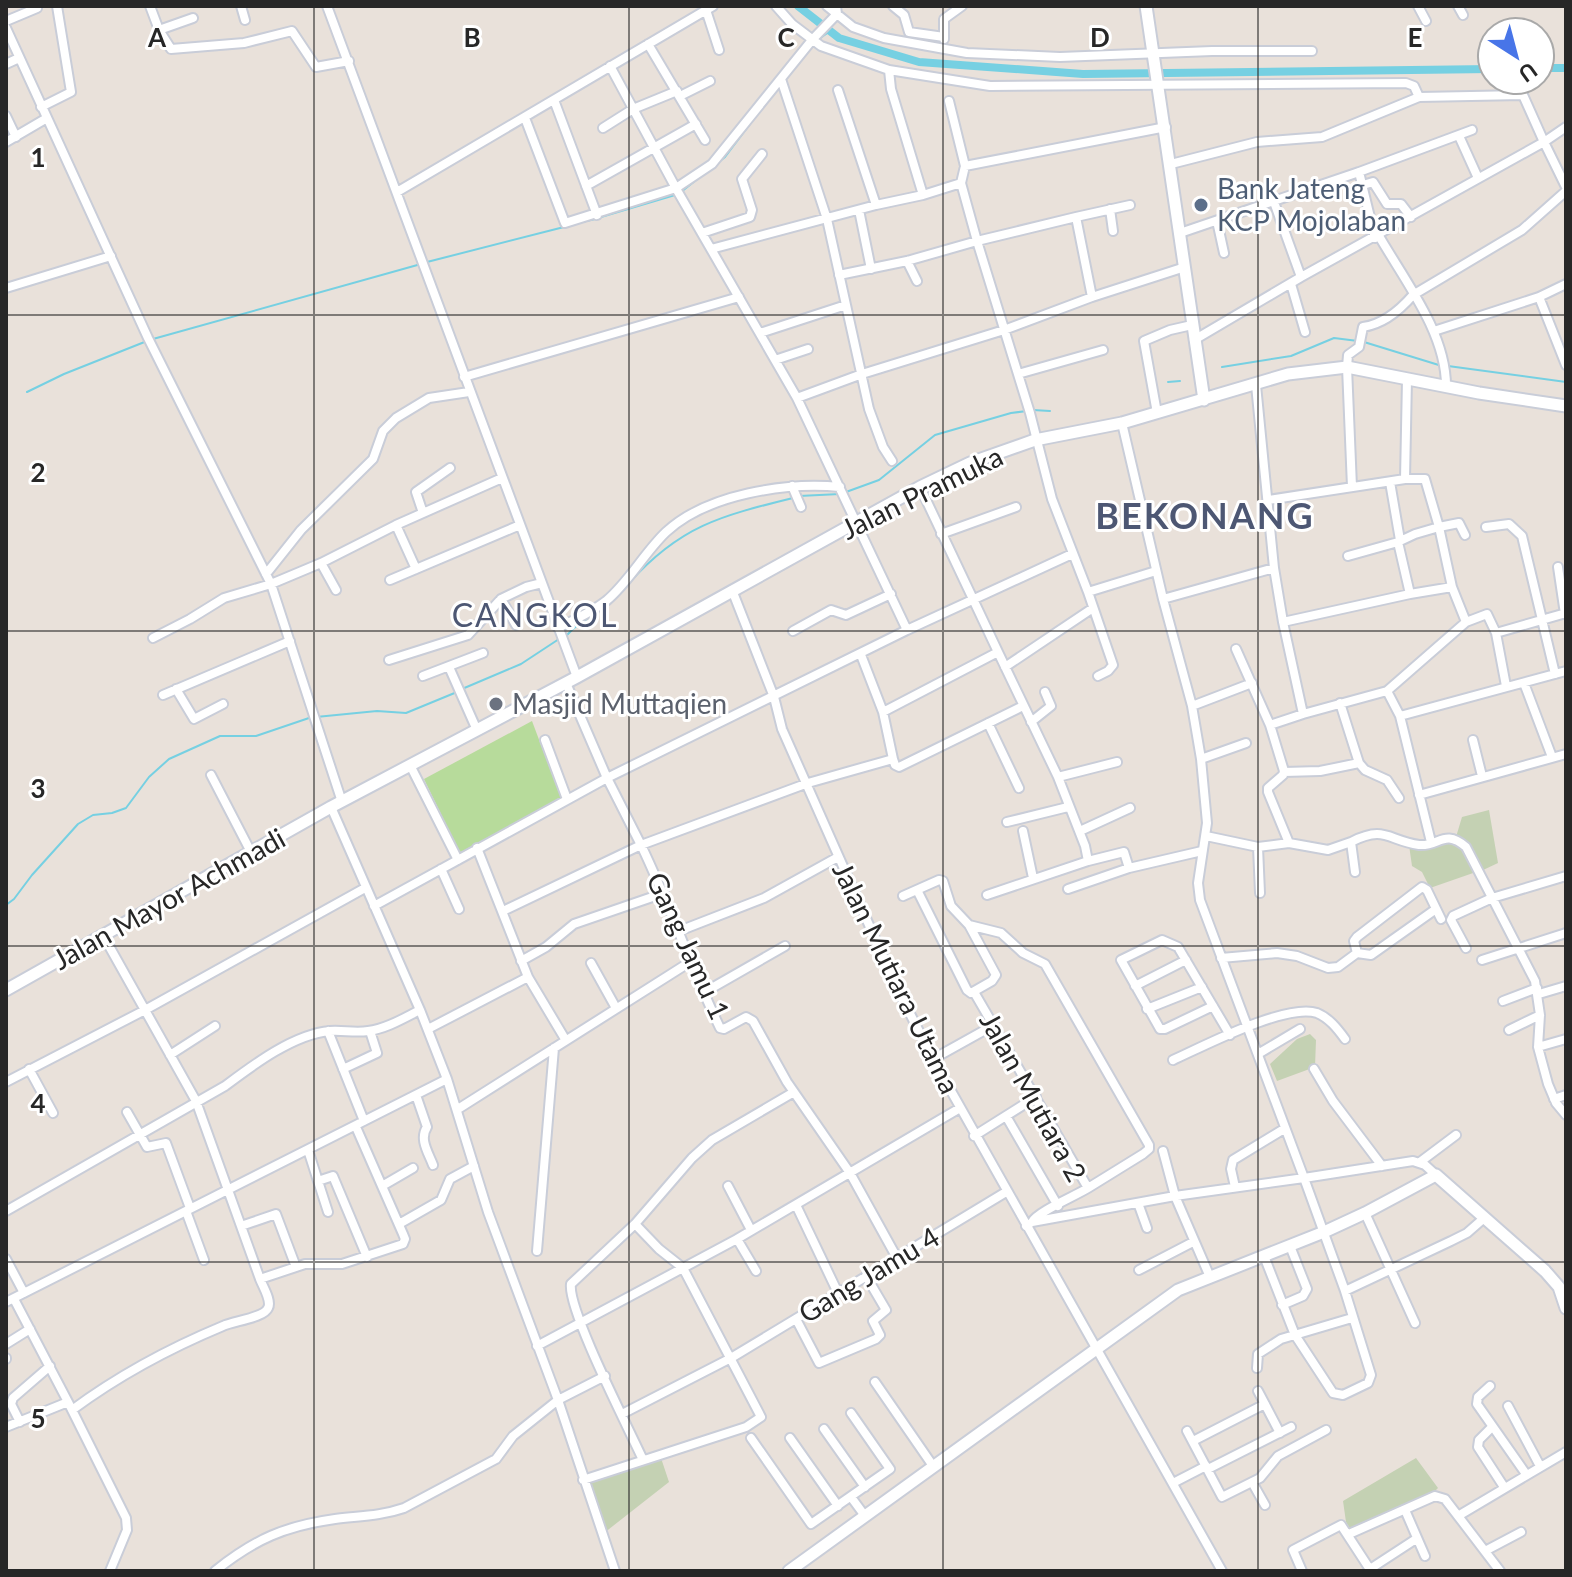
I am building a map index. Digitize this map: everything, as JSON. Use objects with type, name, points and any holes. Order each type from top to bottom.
[{"type":"main road","points":[[1146,6],[1204,400]]},
{"type":"main road","name":"Jalan Pramuka","points":[[336,804],[571,680],[920,487],[970,463],[1035,440],[1122,423],[1299,371],[1347,367],[1566,406]]},
{"type":"main road","name":"Jalan Mayor Achmadi","points":[[6,990],[336,804]]},
{"type":"main road","points":[[789,1571],[1178,1290],[1324,1232],[1436,1175],[1545,1271],[1559,1287],[1565,1302]]},
{"type":"street","points":[[41,107],[71,92],[57,6]]},
{"type":"street","points":[[150,6],[167,46],[176,50],[244,43],[292,31],[316,67],[349,61]]},
{"type":"street","points":[[241,6],[245,20]]},
{"type":"street","name":"Gang Jamu 1","points":[[327,6],[542,583],[561,636],[571,680],[607,778],[664,893],[703,993],[721,1030],[746,1017],[753,1021],[794,1092],[850,1173],[897,1258]]},
{"type":"street","points":[[776,6],[792,24],[821,46],[889,70],[990,86],[1159,81],[1406,83],[1414,86],[1419,97]]},
{"type":"street","points":[[827,6],[853,27],[884,38],[967,53],[1060,57],[1312,51]]},
{"type":"street","points":[[893,6],[904,15],[909,32],[944,37]]},
{"type":"street","points":[[946,49],[944,19],[962,6]]},
{"type":"street","points":[[1418,6],[1426,21]]},
{"type":"street","points":[[6,21],[37,8]]},
{"type":"street","points":[[397,192],[709,8],[719,50]]},
{"type":"street","points":[[525,118],[565,223],[678,192],[717,159],[836,12]]},
{"type":"street","points":[[159,30],[193,18]]},
{"type":"street","points":[[6,28],[150,341],[271,584],[316,721],[336,804],[365,888],[428,1029],[458,1109],[474,1166],[615,1571]]},
{"type":"street","points":[[648,44],[705,140]]},
{"type":"street","points":[[6,64],[19,58]]},
{"type":"street","points":[[610,66],[678,192],[797,398],[907,630]]},
{"type":"street","points":[[889,70],[891,89],[923,195]]},
{"type":"street","points":[[781,79],[827,219],[872,418],[892,461]]},
{"type":"street","points":[[603,128],[633,109],[710,81]]},
{"type":"street","points":[[838,90],[876,205]]},
{"type":"street","points":[[1171,164],[1257,142],[1322,137],[1419,97],[1523,95],[1566,189],[1522,230],[1413,295],[1393,314],[1372,326],[1363,327],[1359,347],[1348,355],[1347,367],[1352,487]]},
{"type":"street","points":[[554,100],[597,215]]},
{"type":"street","points":[[949,101],[965,166],[961,183],[1052,499],[1113,665],[1098,676]]},
{"type":"street","points":[[6,116],[16,137]]},
{"type":"street","points":[[6,142],[47,118]]},
{"type":"street","points":[[586,186],[696,124]]},
{"type":"street","points":[[965,166],[1166,127]]},
{"type":"street","points":[[1194,340],[1566,127]]},
{"type":"street","points":[[1180,233],[1472,130]]},
{"type":"street","points":[[1459,136],[1478,178]]},
{"type":"street","points":[[702,233],[750,217],[752,210],[742,179],[762,154]]},
{"type":"street","points":[[1359,172],[1377,237],[1434,331],[1445,362],[1446,386]]},
{"type":"street","points":[[1363,185],[1373,182],[1387,204],[1401,204],[1411,217]]},
{"type":"street","points":[[711,249],[961,183]]},
{"type":"street","points":[[1274,202],[1301,277]]},
{"type":"street","points":[[839,275],[1130,205]]},
{"type":"street","points":[[1110,209],[1113,231]]},
{"type":"street","points":[[859,210],[871,269]]},
{"type":"street","points":[[1076,217],[1081,255],[1092,297]]},
{"type":"street","points":[[1217,221],[1224,253]]},
{"type":"street","points":[[6,288],[111,256]]},
{"type":"street","points":[[907,261],[917,281]]},
{"type":"street","points":[[797,398],[1185,267]]},
{"type":"street","points":[[1291,284],[1305,332]]},
{"type":"street","points":[[1434,331],[1539,297],[1566,284]]},
{"type":"street","points":[[464,377],[739,297]]},
{"type":"street","points":[[1539,297],[1566,365]]},
{"type":"street","points":[[760,333],[846,305]]},
{"type":"street","points":[[1157,413],[1144,342],[1162,333],[1192,325]]},
{"type":"street","points":[[775,360],[808,349]]},
{"type":"street","points":[[1018,374],[1103,350]]},
{"type":"street","points":[[1405,479],[1407,379]]},
{"type":"street","points":[[1256,385],[1274,568],[1303,714]]},
{"type":"street","points":[[266,574],[301,530],[373,459],[383,431],[396,418],[429,398],[469,392]]},
{"type":"street","points":[[1122,423],[1156,571],[1192,706],[1201,759],[1207,823],[1198,883],[1200,900],[1324,1232],[1371,1380],[1343,1395],[1333,1393],[1295,1335],[1264,1256]]},
{"type":"street","points":[[423,513],[416,492],[450,468]]},
{"type":"street","points":[[153,638],[224,598],[271,584],[321,563],[396,525],[502,478]]},
{"type":"street","points":[[1268,500],[1405,479],[1426,481],[1452,587],[1466,622]]},
{"type":"street","points":[[1390,482],[1410,594]]},
{"type":"street","points":[[561,636],[606,600],[668,531],[689,515],[715,504],[792,486],[842,491]]},
{"type":"street","points":[[792,486],[801,507]]},
{"type":"street","points":[[920,487],[1058,777],[1080,831],[1088,861]]},
{"type":"street","points":[[941,534],[1016,507]]},
{"type":"street","points":[[1348,556],[1459,523],[1465,535]]},
{"type":"street","points":[[1486,527],[1509,524],[1519,531],[1555,674]]},
{"type":"street","points":[[396,525],[416,569]]},
{"type":"street","points":[[390,580],[520,525]]},
{"type":"street","points":[[374,906],[607,778],[907,630],[1072,554]]},
{"type":"street","points":[[321,563],[336,590]]},
{"type":"street","points":[[1496,633],[1566,614],[1558,567]]},
{"type":"street","points":[[1163,599],[1274,568]]},
{"type":"street","points":[[1088,592],[1156,571]]},
{"type":"street","points":[[389,660],[468,635],[501,599],[542,583]]},
{"type":"street","points":[[1283,622],[1452,587]]},
{"type":"street","name":"Jalan Mutiara Utama","points":[[732,590],[774,697],[782,729],[933,1059],[1006,1192],[1029,1224],[1222,1571]]},
{"type":"street","points":[[793,631],[831,610],[846,615],[891,594]]},
{"type":"street","points":[[501,599],[516,625]]},
{"type":"street","points":[[1005,667],[1093,608]]},
{"type":"street","points":[[1270,725],[1387,691],[1466,622],[1487,614],[1496,633],[1506,686]]},
{"type":"street","points":[[163,695],[290,641]]},
{"type":"street","points":[[1236,649],[1270,725],[1284,772]]},
{"type":"street","points":[[883,712],[998,652]]},
{"type":"street","points":[[423,676],[483,653]]},
{"type":"street","points":[[861,655],[883,712],[895,765],[906,765],[1023,706]]},
{"type":"street","points":[[449,667],[476,728]]},
{"type":"street","points":[[1400,716],[1566,671]]},
{"type":"street","points":[[1192,706],[1252,683]]},
{"type":"street","points":[[1524,683],[1552,757]]},
{"type":"street","points":[[176,689],[194,719],[223,704]]},
{"type":"street","points":[[1387,691],[1400,716],[1431,842]]},
{"type":"street","points":[[1031,722],[1051,706],[1045,692]]},
{"type":"street","points":[[1340,703],[1359,763],[1373,775],[1387,780],[1399,798]]},
{"type":"street","points":[[988,723],[1019,788]]},
{"type":"street","points":[[545,740],[567,799]]},
{"type":"street","points":[[1473,740],[1482,776]]},
{"type":"street","points":[[1201,759],[1246,743]]},
{"type":"street","points":[[1419,795],[1566,754]]},
{"type":"street","points":[[503,911],[641,845],[808,783],[893,759]]},
{"type":"street","points":[[1058,777],[1117,762]]},
{"type":"street","points":[[1289,843],[1268,788],[1284,772],[1320,771],[1359,763]]},
{"type":"street","points":[[410,765],[458,860]]},
{"type":"street","points":[[211,775],[252,854]]},
{"type":"street","points":[[1007,822],[1068,807]]},
{"type":"street","points":[[1080,831],[1130,808]]},
{"type":"street","points":[[1023,831],[1033,878]]},
{"type":"street","points":[[1206,836],[1258,847],[1289,843],[1328,850],[1377,833],[1416,844],[1443,838],[1458,840],[1466,847],[1538,991],[1538,1047],[1554,1099],[1566,1115]]},
{"type":"street","points":[[1351,842],[1355,872]]},
{"type":"street","points":[[1258,847],[1260,893]]},
{"type":"street","points":[[477,848],[528,977],[565,1039]]},
{"type":"street","points":[[1068,889],[1129,868],[1202,851]]},
{"type":"street","points":[[987,895],[1033,878],[1124,852],[1129,868]]},
{"type":"street","points":[[679,931],[764,898],[838,857]]},
{"type":"street","points":[[441,869],[459,909]]},
{"type":"street","points":[[1466,948],[1451,918],[1492,898],[1566,876]]},
{"type":"street","points":[[903,896],[943,881],[951,906],[969,925],[996,975],[974,992]]},
{"type":"street","points":[[1357,953],[1354,941],[1357,937],[1422,887],[1427,890],[1441,919]]},
{"type":"street","points":[[6,1082],[145,1010],[365,888]]},
{"type":"street","name":"Jalan Mutiara 2","points":[[917,890],[967,990],[974,992],[1088,1188],[1058,1206],[1038,1213],[1029,1224]]},
{"type":"street","points":[[521,961],[546,947],[574,924],[664,893]]},
{"type":"street","points":[[1221,958],[1277,953],[1297,956],[1328,968],[1338,967],[1357,953],[1371,955],[1436,909]]},
{"type":"street","points":[[969,925],[1001,933],[1023,953],[1045,964],[1149,1145],[1143,1154],[1088,1188]]},
{"type":"street","points":[[1482,960],[1566,933]]},
{"type":"street","points":[[6,1427],[70,1406],[193,1338],[230,1322],[262,1315],[268,1310],[269,1302],[196,1101],[104,937]]},
{"type":"street","points":[[1213,1006],[1160,1029],[1121,962],[1162,940],[1178,947],[1202,987],[1230,1035]]},
{"type":"street","points":[[703,993],[785,946]]},
{"type":"street","points":[[1135,986],[1186,960]]},
{"type":"street","points":[[458,1109],[690,962]]},
{"type":"street","points":[[591,963],[616,1008]]},
{"type":"street","points":[[428,1029],[528,977]]},
{"type":"street","points":[[1503,1001],[1566,986]]},
{"type":"street","points":[[1147,1009],[1202,987]]},
{"type":"street","points":[[6,1211],[133,1123],[196,1101],[284,1047],[328,1031],[370,1031],[420,1010]]},
{"type":"street","points":[[1173,1060],[1246,1027],[1305,1011],[1319,1014],[1330,1021],[1345,1039]]},
{"type":"street","points":[[1509,1030],[1540,1015]]},
{"type":"street","points":[[933,1059],[994,1025]]},
{"type":"street","points":[[170,1055],[215,1026]]},
{"type":"street","points":[[1258,1054],[1300,1029]]},
{"type":"street","points":[[260,1279],[319,1262],[342,1264],[403,1244],[405,1239],[382,1186],[328,1031]]},
{"type":"street","points":[[343,1069],[377,1053],[370,1031]]},
{"type":"street","points":[[1538,1047],[1566,1039]]},
{"type":"street","points":[[537,1251],[554,1048]]},
{"type":"street","points":[[29,1069],[53,1113]]},
{"type":"street","points":[[1314,1069],[1333,1101],[1382,1166]]},
{"type":"street","points":[[110,1571],[127,1525],[109,1481],[50,1366],[10,1301],[447,1079]]},
{"type":"street","points":[[643,1460],[581,1324],[571,1295],[571,1284],[635,1224],[682,1169],[712,1140],[794,1092]]},
{"type":"street","points":[[416,1095],[427,1127],[423,1140],[433,1165]]},
{"type":"street","points":[[1554,1099],[1566,1095]]},
{"type":"street","points":[[974,1136],[1036,1097]]},
{"type":"street","points":[[537,1346],[737,1239],[960,1108]]},
{"type":"street","points":[[1006,1116],[1058,1206]]},
{"type":"street","points":[[133,1123],[149,1148],[166,1143],[204,1260]]},
{"type":"street","points":[[1235,1187],[1231,1169],[1233,1160],[1284,1129]]},
{"type":"street","points":[[1029,1224],[1175,1196],[1420,1162],[1456,1135]]},
{"type":"street","points":[[308,1150],[328,1212]]},
{"type":"street","points":[[1163,1151],[1175,1196],[1210,1277]]},
{"type":"street","points":[[1420,1162],[1436,1175]]},
{"type":"street","points":[[399,1224],[441,1200],[450,1179],[474,1166]]},
{"type":"street","points":[[382,1186],[413,1168]]},
{"type":"street","points":[[318,1181],[333,1176],[367,1257]]},
{"type":"street","points":[[728,1186],[751,1230]]},
{"type":"street","name":"Gang Jamu 4","points":[[622,1414],[731,1358],[1006,1192]]},
{"type":"street","points":[[1138,1203],[1147,1228]]},
{"type":"street","points":[[796,1205],[838,1293]]},
{"type":"street","points":[[1365,1213],[1415,1323]]},
{"type":"street","points":[[241,1226],[276,1214],[296,1267]]},
{"type":"street","points":[[1345,1291],[1467,1233],[1483,1219]]},
{"type":"street","points":[[583,1480],[756,1422],[761,1417],[683,1268],[635,1224]]},
{"type":"street","points":[[737,1239],[756,1271]]},
{"type":"street","points":[[1139,1270],[1193,1242]]},
{"type":"street","points":[[1282,1305],[1303,1296],[1307,1289],[1290,1246]]},
{"type":"street","points":[[6,1259],[24,1293]]},
{"type":"street","points":[[796,1319],[819,1363],[876,1339],[880,1335],[873,1321],[886,1310],[866,1276]]},
{"type":"street","points":[[1257,1368],[1258,1354],[1281,1339],[1352,1318]]},
{"type":"street","points":[[6,1344],[30,1329]]},
{"type":"street","points":[[20,1422],[11,1404],[13,1398],[50,1366]]},
{"type":"street","points":[[215,1571],[257,1542],[283,1529],[390,1513],[404,1508],[496,1459],[513,1436],[558,1400],[605,1376]]},
{"type":"street","points":[[875,1382],[933,1466]]},
{"type":"street","points":[[1490,1386],[1477,1401],[1526,1474]]},
{"type":"street","points":[[1258,1391],[1280,1433]]},
{"type":"street","points":[[1193,1441],[1265,1404]]},
{"type":"street","points":[[1508,1406],[1540,1466]]},
{"type":"street","points":[[751,1438],[811,1524],[890,1469],[851,1413]]},
{"type":"street","points":[[1173,1483],[1291,1427]]},
{"type":"street","points":[[1492,1427],[1479,1440],[1478,1447],[1504,1487]]},
{"type":"street","points":[[824,1429],[865,1487]]},
{"type":"street","points":[[1187,1431],[1222,1497],[1264,1474],[1278,1456],[1326,1430]]},
{"type":"street","points":[[790,1438],[838,1506]]},
{"type":"street","points":[[1458,1516],[1566,1452]]},
{"type":"street","points":[[1252,1482],[1265,1505]]},
{"type":"street","points":[[1349,1534],[1441,1496],[1500,1571]]},
{"type":"street","points":[[851,1497],[865,1516]]},
{"type":"street","points":[[1405,1510],[1425,1556]]},
{"type":"street","points":[[1302,1571],[1293,1550],[1338,1526],[1343,1526],[1349,1534],[1371,1570],[1416,1539]]},
{"type":"street","points":[[1485,1551],[1521,1532]]},
{"type":"green space","points":[[532,721],[561,798],[460,854],[424,779]]},
{"type":"green space","points":[[1489,810],[1498,863],[1481,871],[1471,848],[1456,837],[1462,817]]},
{"type":"green space","points":[[1438,843],[1453,844],[1463,849],[1476,872],[1430,888],[1422,872],[1412,866],[1409,845],[1420,851]]},
{"type":"green space","points":[[1310,1034],[1316,1040],[1315,1067],[1277,1081],[1270,1064],[1297,1039]]},
{"type":"green space","points":[[661,1458],[669,1482],[604,1533],[586,1483]]},
{"type":"green space","points":[[1416,1458],[1438,1488],[1430,1496],[1351,1530],[1346,1522],[1343,1501]]},
{"type":"waterway","points":[[798,6],[839,38],[919,62],[1083,74],[1476,69]]},
{"type":"waterway","points":[[819,39],[830,31]]},
{"type":"waterway","points":[[1556,68],[1566,68]]},
{"type":"waterway","points":[[681,192],[725,157],[759,112]]},
{"type":"waterway","points":[[601,217],[675,195]]},
{"type":"waterway","points":[[582,222],[595,219]]},
{"type":"waterway","points":[[427,262],[564,227]]},
{"type":"waterway","points":[[153,339],[421,264]]},
{"type":"waterway","points":[[1222,367],[1291,356],[1334,338],[1358,341]]},
{"type":"waterway","points":[[27,392],[147,341]]},
{"type":"waterway","points":[[1364,342],[1442,366]]},
{"type":"waterway","points":[[1448,366],[1566,382]]},
{"type":"waterway","points":[[1168,382],[1180,381]]},
{"type":"waterway","points":[[1033,410],[1050,411]]},
{"type":"waterway","points":[[846,492],[879,480],[935,435],[1027,411]]},
{"type":"waterway","points":[[799,496],[840,494]]},
{"type":"waterway","points":[[629,583],[666,548],[703,526],[793,498]]},
{"type":"waterway","points":[[565,637],[601,609]]},
{"type":"waterway","points":[[462,689],[521,664],[559,639]]},
{"type":"waterway","points":[[316,717],[377,711],[406,713],[457,692]]},
{"type":"waterway","points":[[6,905],[78,824],[93,815],[126,808],[149,777],[169,759],[220,736],[256,736],[309,718]]},
{"type":"place","name":"Bank Jateng KCP Mojolaban","points":[[1201,205]]},
{"type":"place","name":"Masjid Muttaqien","points":[[496,704]]},
{"type":"district","name":"BEKONANG","points":[[1205,516]]},
{"type":"district","name":"CANGKOL","points":[[535,616]]}]
